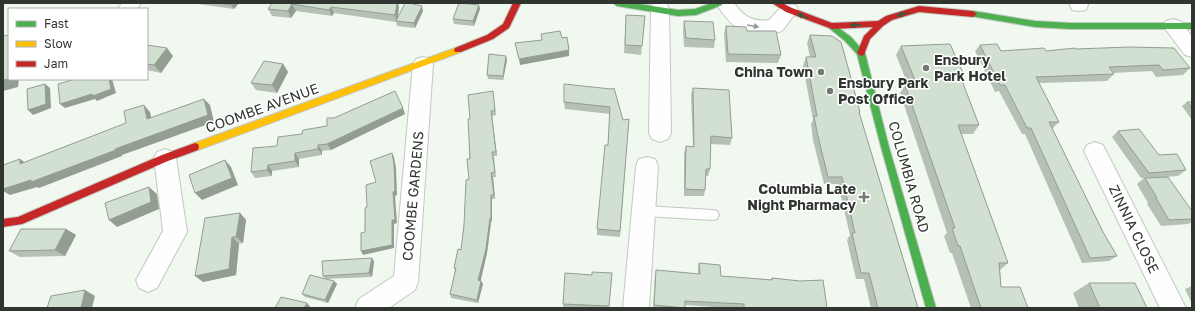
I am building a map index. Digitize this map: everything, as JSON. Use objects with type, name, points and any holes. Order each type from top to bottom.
[{"type":"street","name":"COOMBE AVENUE","points":[[3,223],[19,221],[166,158],[423,64],[490,37],[506,26],[517,3]]},
{"type":"street","points":[[617,3],[678,13],[696,12],[719,3]]},
{"type":"street","points":[[725,3],[740,24],[763,28],[776,26],[783,7],[832,26],[880,24]]},
{"type":"street","points":[[937,3],[969,13]]},
{"type":"street","points":[[861,53],[867,38],[888,14],[919,9],[969,13],[1035,24],[1070,26],[1183,26],[1192,50]]},
{"type":"street","points":[[660,10],[660,132]]},
{"type":"street","name":"COLUMBIA ROAD","points":[[832,26],[848,38],[861,53],[885,147],[931,308]]},
{"type":"street","name":"COOMBE GARDENS","points":[[368,308],[406,282],[423,64]]},
{"type":"street","name":"ZINNIA CLOSE","points":[[1095,151],[1173,308]]},
{"type":"street","points":[[148,280],[175,232],[166,158]]},
{"type":"street","points":[[636,308],[647,166]]},
{"type":"lane","points":[[644,211],[712,215]]},
{"type":"building","points":[[219,3],[233,3],[231,5]]},
{"type":"building","points":[[272,3],[397,3],[395,15],[331,7],[329,10],[292,4],[288,11],[268,9]]},
{"type":"building","points":[[405,3],[422,6],[414,23],[396,21]]},
{"type":"building","points":[[459,3],[479,5],[473,21],[453,19]]},
{"type":"building","points":[[626,15],[645,16],[642,46],[625,45]]},
{"type":"building","points":[[684,21],[713,22],[715,40],[686,38]]},
{"type":"building","points":[[726,26],[746,27],[747,31],[776,31],[781,55],[728,54]]},
{"type":"building","points":[[560,31],[562,38],[567,37],[569,50],[519,59],[515,43],[542,40],[541,34]]},
{"type":"building","points":[[3,35],[8,36],[8,79],[3,80]]},
{"type":"building","points":[[810,35],[832,36],[841,42],[859,112],[918,308],[878,308],[869,273],[861,273],[852,233],[855,233],[842,177],[828,177],[817,132],[814,116],[817,116],[806,57],[816,57]]},
{"type":"building","points":[[950,44],[963,73],[959,73],[979,125],[958,125],[1008,263],[999,263],[1001,287],[1020,287],[1028,308],[981,308],[960,246],[958,246],[952,228],[955,228],[905,85],[917,85],[901,46]]},
{"type":"building","points":[[997,44],[1001,51],[1044,48],[1046,51],[1075,48],[1174,48],[1190,68],[1163,70],[1159,65],[1109,67],[1114,74],[1036,77],[1059,122],[1049,122],[1103,232],[1117,256],[1090,258],[1031,128],[1027,128],[1005,85],[1000,85],[980,45]]},
{"type":"building","points":[[148,45],[167,48],[154,65],[148,64]]},
{"type":"building","points":[[489,54],[506,56],[503,76],[487,75]]},
{"type":"building","points":[[264,61],[283,64],[272,85],[251,83]]},
{"type":"building","points":[[72,80],[109,80],[111,89],[93,96],[92,94],[60,104],[58,84]]},
{"type":"building","points":[[45,84],[46,104],[28,110],[27,89]]},
{"type":"building","points":[[564,84],[611,89],[614,88],[623,120],[629,119],[620,231],[597,229],[605,145],[608,145],[610,107],[564,102]]},
{"type":"building","points":[[693,88],[729,90],[732,138],[711,136],[710,169],[706,169],[705,190],[685,189],[686,146],[694,147]]},
{"type":"building","points":[[395,91],[403,108],[327,144],[318,145],[318,149],[295,153],[295,161],[268,165],[267,170],[251,172],[253,148],[277,146],[278,137],[302,134],[303,130],[327,126],[327,118],[334,118]]},
{"type":"building","points":[[493,91],[495,111],[491,111],[496,152],[492,152],[495,172],[491,173],[494,195],[491,195],[491,218],[486,249],[478,280],[481,281],[477,300],[450,294],[456,268],[454,268],[458,249],[461,250],[464,225],[466,180],[469,179],[467,159],[470,159],[468,119],[470,119],[468,95]]},
{"type":"building","points":[[204,99],[208,115],[31,182],[31,180],[3,189],[3,165],[20,159],[20,164],[126,123],[124,111],[144,105],[147,119]]},
{"type":"building","points":[[1187,102],[1192,102],[1192,108]]},
{"type":"building","points":[[1139,129],[1159,155],[1177,154],[1186,170],[1149,173],[1118,131]]},
{"type":"building","points":[[392,153],[394,164],[395,191],[393,192],[395,220],[392,220],[392,245],[361,251],[361,233],[365,232],[365,208],[367,207],[366,185],[376,182],[370,161]]},
{"type":"building","points":[[225,160],[232,178],[195,193],[189,175]]},
{"type":"building","points":[[1168,177],[1192,211],[1192,219],[1169,220],[1145,178]]},
{"type":"building","points":[[149,187],[151,202],[109,220],[105,203]]},
{"type":"building","points":[[240,213],[236,237],[232,237],[229,269],[195,276],[205,218]]},
{"type":"building","points":[[21,229],[66,229],[55,250],[9,251]]},
{"type":"building","points":[[372,258],[369,273],[323,276],[322,261]]},
{"type":"building","points":[[699,263],[720,265],[721,276],[772,280],[772,278],[800,281],[823,280],[827,308],[744,308],[744,304],[685,301],[685,308],[654,305],[656,270],[700,274]]},
{"type":"building","points":[[592,272],[612,273],[609,306],[563,304],[565,273],[592,275]]},
{"type":"building","points":[[310,275],[334,281],[325,300],[302,294]]},
{"type":"building","points":[[1089,283],[1135,283],[1147,308],[1100,308]]},
{"type":"building","points":[[85,290],[81,308],[47,308],[51,296]]},
{"type":"building","points":[[281,297],[307,303],[304,308],[275,308]]},
{"type":"traffic: fast","points":[[617,3],[678,13],[696,12],[719,3]]},
{"type":"traffic: fast","points":[[973,14],[1035,24],[1070,26],[1192,26]]},
{"type":"traffic: fast","points":[[832,26],[848,39],[861,53],[885,147],[931,308]]},
{"type":"traffic: slow","points":[[195,147],[458,50]]},
{"type":"traffic: jam","points":[[458,50],[490,37],[506,26],[517,3]]},
{"type":"traffic: jam","points":[[776,3],[789,10],[832,26],[880,24],[889,18],[919,9],[973,14]]},
{"type":"traffic: jam","points":[[861,53],[867,38],[880,24]]},
{"type":"traffic: jam","points":[[3,223],[19,221],[165,158],[195,147]]},
{"type":"place","name":"Ensbury Park Hotel","points":[[926,68]]},
{"type":"place","name":"China Town","points":[[821,72]]},
{"type":"place","name":"Ensbury Park Post Office","points":[[830,91]]},
{"type":"place","name":"Columbia Late Night Pharmacy","points":[[864,197]]}]
